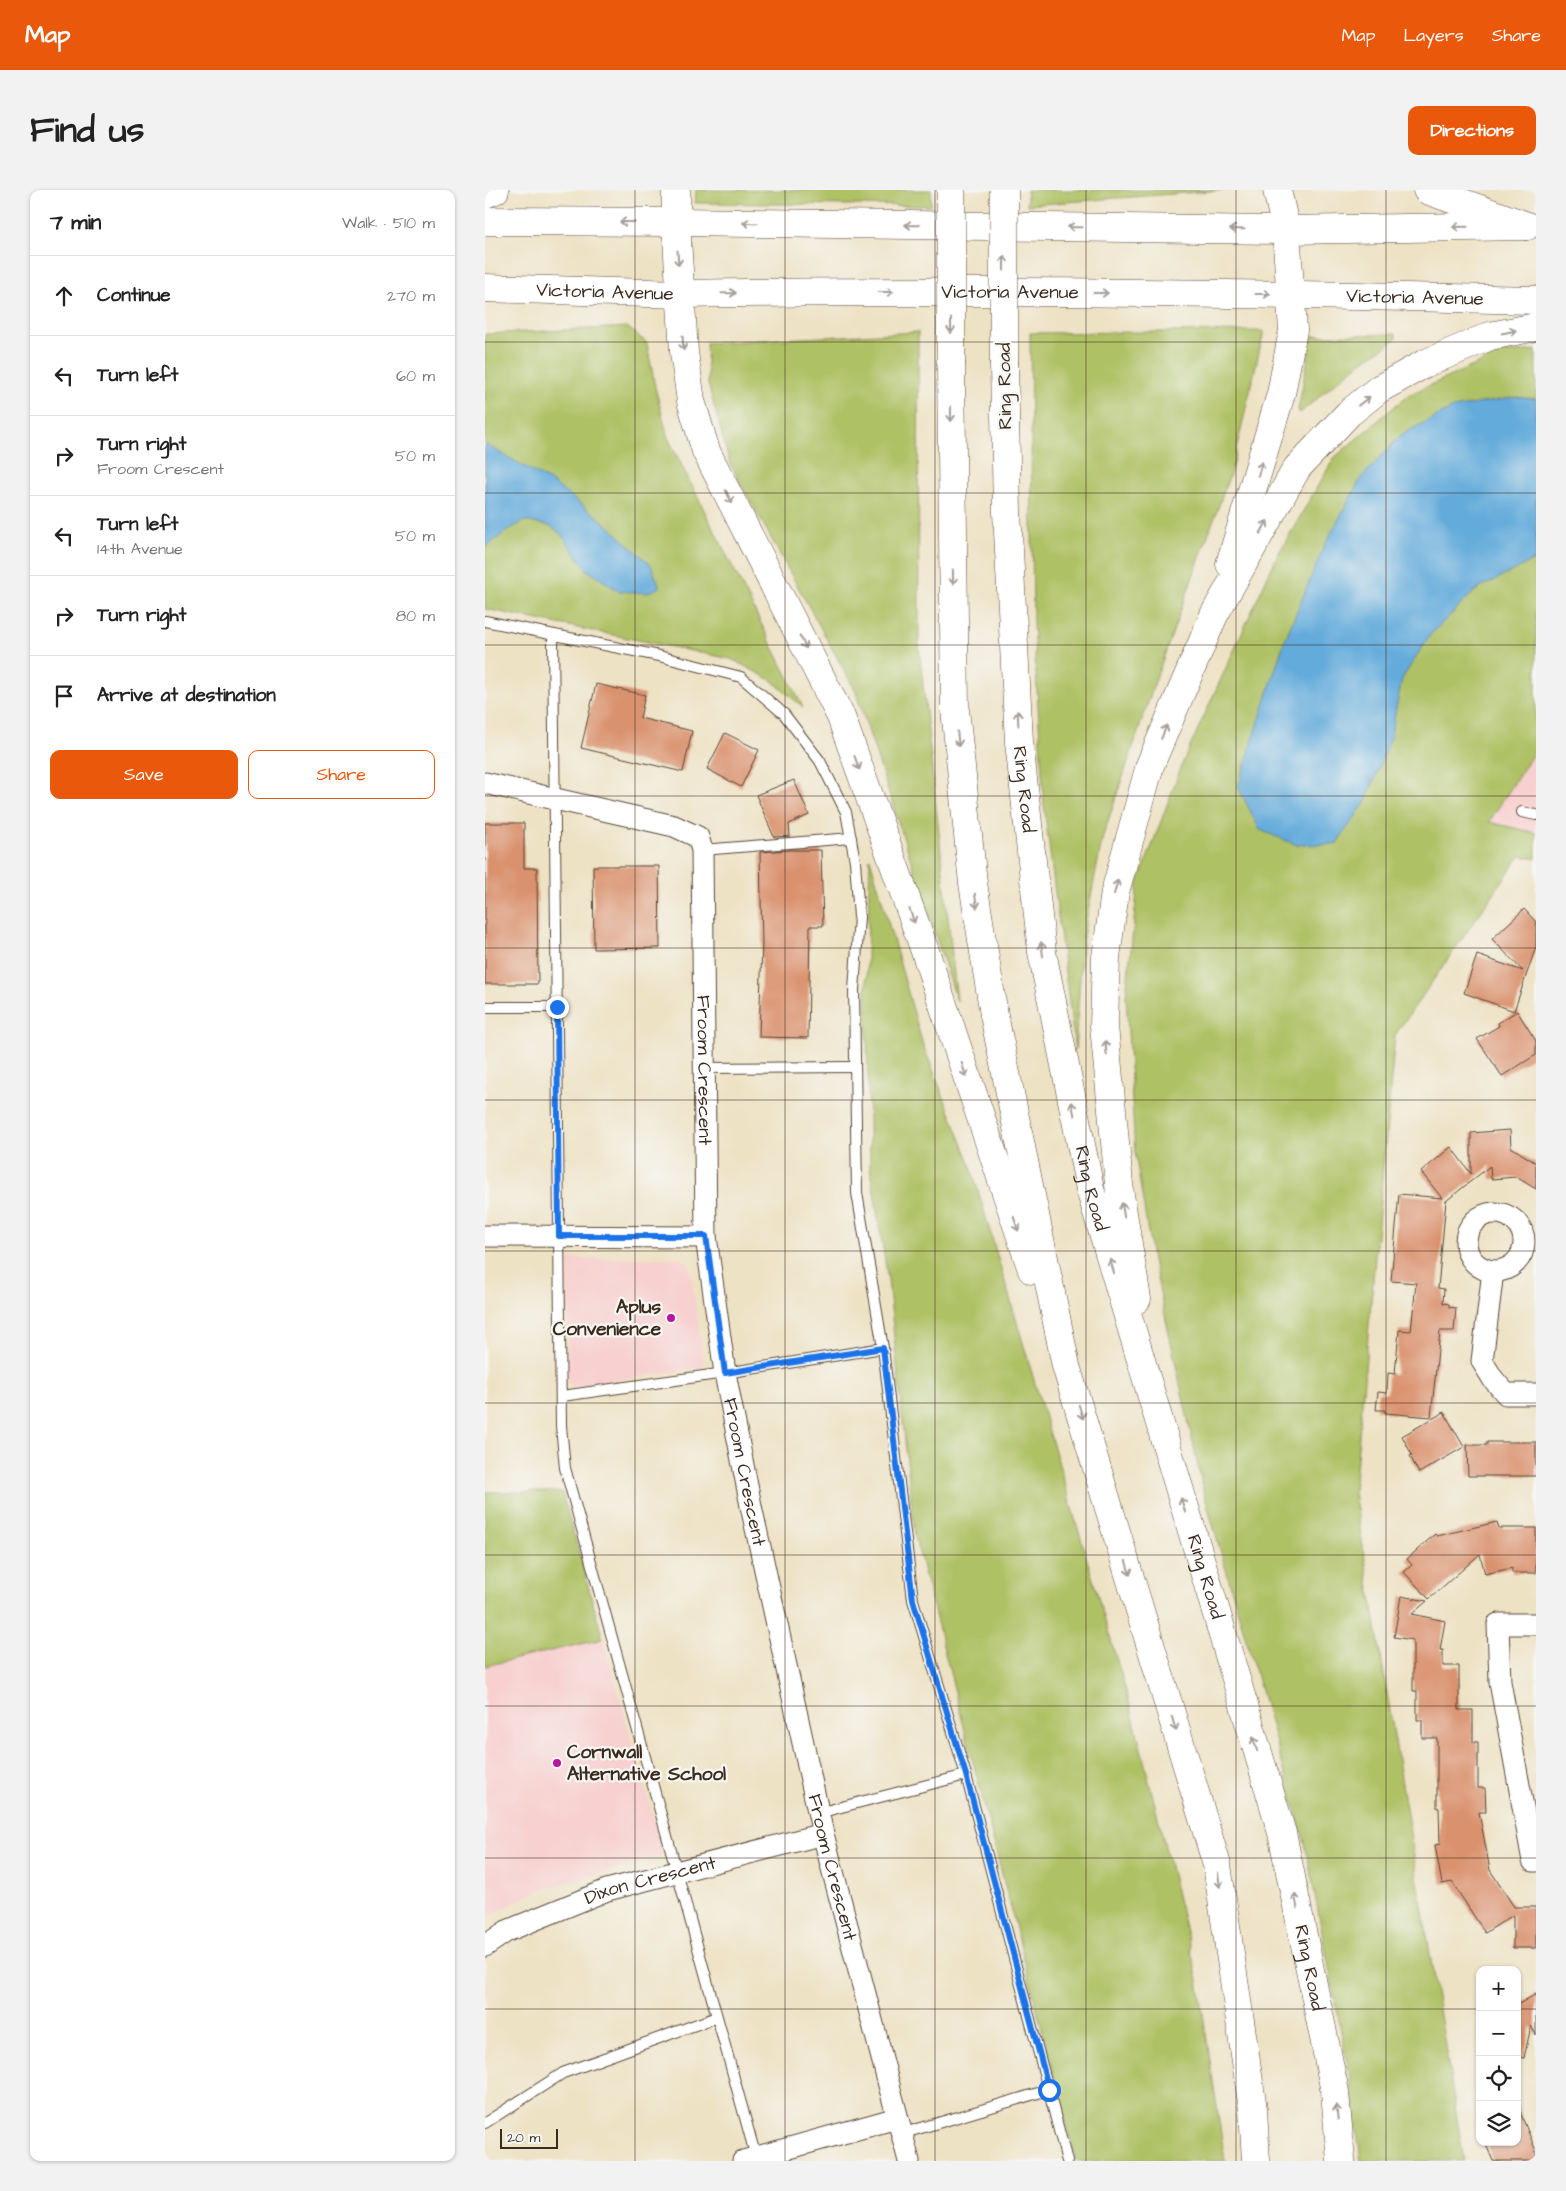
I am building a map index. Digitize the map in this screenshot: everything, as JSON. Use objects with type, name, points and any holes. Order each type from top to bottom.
[{"type":"main road","points":[[485,194],[495,190]]},
{"type":"main road","points":[[676,190],[676,222],[684,352],[691,401],[706,451],[841,717],[925,951],[1029,1262],[1067,1366],[1217,1865],[1253,2109],[1256,2161]]},
{"type":"main road","points":[[951,190],[955,709],[973,883],[994,1015],[1067,1366]]},
{"type":"main road","name":"Ring Road","points":[[1004,190],[1004,364],[1007,512],[1019,742],[1042,952],[1090,1189],[1282,1834],[1335,2092],[1341,2161]]},
{"type":"main road","points":[[1214,616],[1281,394],[1293,330],[1292,294],[1286,230],[1277,190]]},
{"type":"main road","points":[[1427,190],[1531,226]]},
{"type":"main road","points":[[485,221],[1286,230],[1531,226]]},
{"type":"main road","name":"Victoria Avenue","points":[[485,288],[680,294],[847,291],[1292,294],[1536,300]]},
{"type":"main road","points":[[1156,1414],[1121,1195],[1104,1026],[1106,957],[1115,892],[1150,765],[1214,616],[1297,468],[1349,413],[1379,389],[1424,364],[1490,336],[1536,327]]},
{"type":"street","points":[[485,783],[674,826],[698,837],[703,850]]},
{"type":"street","name":"Froom Crescent","points":[[703,850],[706,1236],[725,1373],[753,1516],[823,1834],[909,2161]]},
{"type":"street","points":[[485,1236],[706,1236]]},
{"type":"street","points":[[1493,1271],[1482,1361],[1505,1394],[1536,1394]]},
{"type":"street","points":[[1536,1624],[1498,1624],[1501,1682],[1533,1861],[1536,1861]]},
{"type":"street","name":"Dixon Crescent","points":[[485,1946],[507,1931],[607,1890],[823,1834]]},
{"type":"street","points":[[752,2160],[899,2126]]},
{"type":"lane","points":[[485,621],[659,656],[741,677],[784,714],[820,761],[846,812],[855,861],[859,918],[854,990],[857,1193],[883,1348],[913,1600],[966,1775],[1067,2161]]},
{"type":"lane","points":[[553,636],[559,1236],[565,1468],[717,2017],[752,2160]]},
{"type":"lane","points":[[1522,812],[1536,815]]},
{"type":"lane","points":[[703,850],[851,838]]},
{"type":"lane","points":[[485,1008],[557,1007]]},
{"type":"lane","points":[[704,1068],[854,1067]]},
{"type":"lane","points":[[562,1396],[883,1348]]},
{"type":"lane","points":[[818,1812],[966,1775]]},
{"type":"lane","points":[[485,2123],[563,2073],[717,2017]]},
{"type":"lane","points":[[899,2126],[1049,2090]]},
{"type":"shaded area","points":[[1536,749],[1536,833],[1489,822]]},
{"type":"shaded area","points":[[679,1258],[688,1263],[690,1267],[704,1367],[572,1387],[567,1379],[568,1259]]},
{"type":"shaded area","points":[[603,1639],[664,1855],[539,1890],[485,1918],[485,1666]]},
{"type":"green space","points":[[696,190],[931,190],[931,206],[695,203]]},
{"type":"green space","points":[[1027,190],[1225,190],[1027,205]]},
{"type":"green space","points":[[627,327],[647,343],[655,387],[668,438],[803,707],[771,680],[731,659],[485,609],[485,334]]},
{"type":"green space","points":[[1264,331],[1231,472],[1158,673],[1103,836],[1083,936],[1075,1050],[1044,806],[1033,623],[1030,333]]},
{"type":"green space","points":[[918,332],[919,647],[957,1001],[855,690],[730,464],[708,384],[706,343]]},
{"type":"green space","points":[[1396,334],[1396,339],[1353,368],[1300,413],[1298,410],[1312,336]]},
{"type":"green space","points":[[1536,350],[1536,749],[1489,822],[1536,833],[1536,859],[1520,856],[1395,1035],[1354,1492],[1464,2161],[1361,2161],[1350,2078],[1305,1843],[1204,1494],[1151,1251],[1135,1153],[1126,996],[1138,883],[1183,762],[1276,558],[1334,458],[1408,395],[1502,353]]},
{"type":"green space","points":[[870,858],[923,1045],[969,1160],[1131,1708],[1198,1980],[1225,2161],[1076,2161],[915,1537],[888,1280],[870,1167],[866,990]]},
{"type":"green space","points":[[485,1492],[562,1492],[603,1639],[485,1666]]},
{"type":"water","points":[[1516,397],[1536,399],[1536,559],[1476,590],[1430,635],[1402,679],[1390,740],[1365,803],[1336,844],[1297,845],[1260,830],[1238,787],[1284,642],[1324,546],[1361,478],[1402,434],[1453,408]]},
{"type":"water","points":[[485,444],[550,481],[603,521],[651,565],[660,587],[647,593],[619,591],[587,570],[560,533],[550,526],[524,521],[504,533],[485,548]]},
{"type":"building","points":[[596,684],[645,695],[640,718],[692,731],[683,772],[581,748]]},
{"type":"building","points":[[725,733],[759,750],[741,787],[707,769]]},
{"type":"building","points":[[794,780],[809,815],[789,824],[790,836],[774,837],[756,795]]},
{"type":"building","points":[[485,823],[524,823],[524,868],[537,868],[538,984],[485,984]]},
{"type":"building","points":[[821,850],[823,926],[810,926],[808,1038],[759,1037],[762,943],[760,852]]},
{"type":"building","points":[[593,866],[659,866],[660,948],[594,949]]},
{"type":"building","points":[[1524,909],[1536,922],[1536,947],[1514,1011],[1464,993],[1477,955],[1523,971],[1492,939]]},
{"type":"building","points":[[1517,1011],[1536,1041],[1536,1055],[1502,1076],[1477,1039],[1499,1026],[1498,1023]]},
{"type":"building","points":[[1510,1130],[1511,1147],[1536,1163],[1536,1189],[1516,1177],[1491,1179],[1490,1166],[1446,1201],[1438,1288],[1444,1289],[1443,1303],[1449,1304],[1449,1307],[1456,1308],[1454,1331],[1440,1331],[1431,1417],[1385,1413],[1385,1410],[1376,1410],[1378,1392],[1387,1393],[1388,1373],[1395,1374],[1399,1330],[1411,1331],[1416,1283],[1391,1281],[1399,1194],[1442,1198],[1421,1172],[1451,1147],[1471,1174],[1471,1133]]},
{"type":"building","points":[[1444,1412],[1464,1447],[1419,1473],[1402,1436]]},
{"type":"building","points":[[1487,1442],[1536,1442],[1536,1476],[1468,1476],[1467,1445],[1487,1445]]},
{"type":"building","points":[[1497,1522],[1499,1528],[1536,1528],[1536,1573],[1512,1573],[1512,1568],[1485,1574],[1480,1554],[1429,1599],[1404,1572],[1412,1565],[1407,1559],[1435,1534],[1437,1536]]},
{"type":"building","points":[[1401,1596],[1427,1601],[1412,1614],[1445,1621],[1440,1650],[1443,1650],[1443,1666],[1459,1666],[1459,1710],[1473,1710],[1473,1742],[1478,1742],[1478,1788],[1485,1788],[1486,1812],[1479,1812],[1490,1870],[1514,1907],[1536,1907],[1536,1948],[1513,1948],[1513,1915],[1485,1933],[1452,1882],[1442,1884],[1435,1845],[1440,1844],[1439,1808],[1437,1808],[1437,1738],[1422,1738],[1422,1720],[1417,1720],[1417,1691],[1413,1691],[1413,1640],[1394,1637]]},
{"type":"building","points":[[1536,1994],[1536,2035],[1531,2026],[1524,2058],[1521,2058],[1521,2003]]},
{"type":"building","points":[[1521,2115],[1536,2151],[1536,2161],[1493,2161],[1487,2146],[1521,2146]]},
{"type":"place","name":"Aplus Convenience","points":[[671,1318]]},
{"type":"place","name":"Cornwall Alternative School","points":[[557,1763]]},
{"type":"route","points":[[557,1007],[559,1236],[706,1236],[725,1373],[883,1348],[913,1600],[966,1775],[1049,2090]]}]
